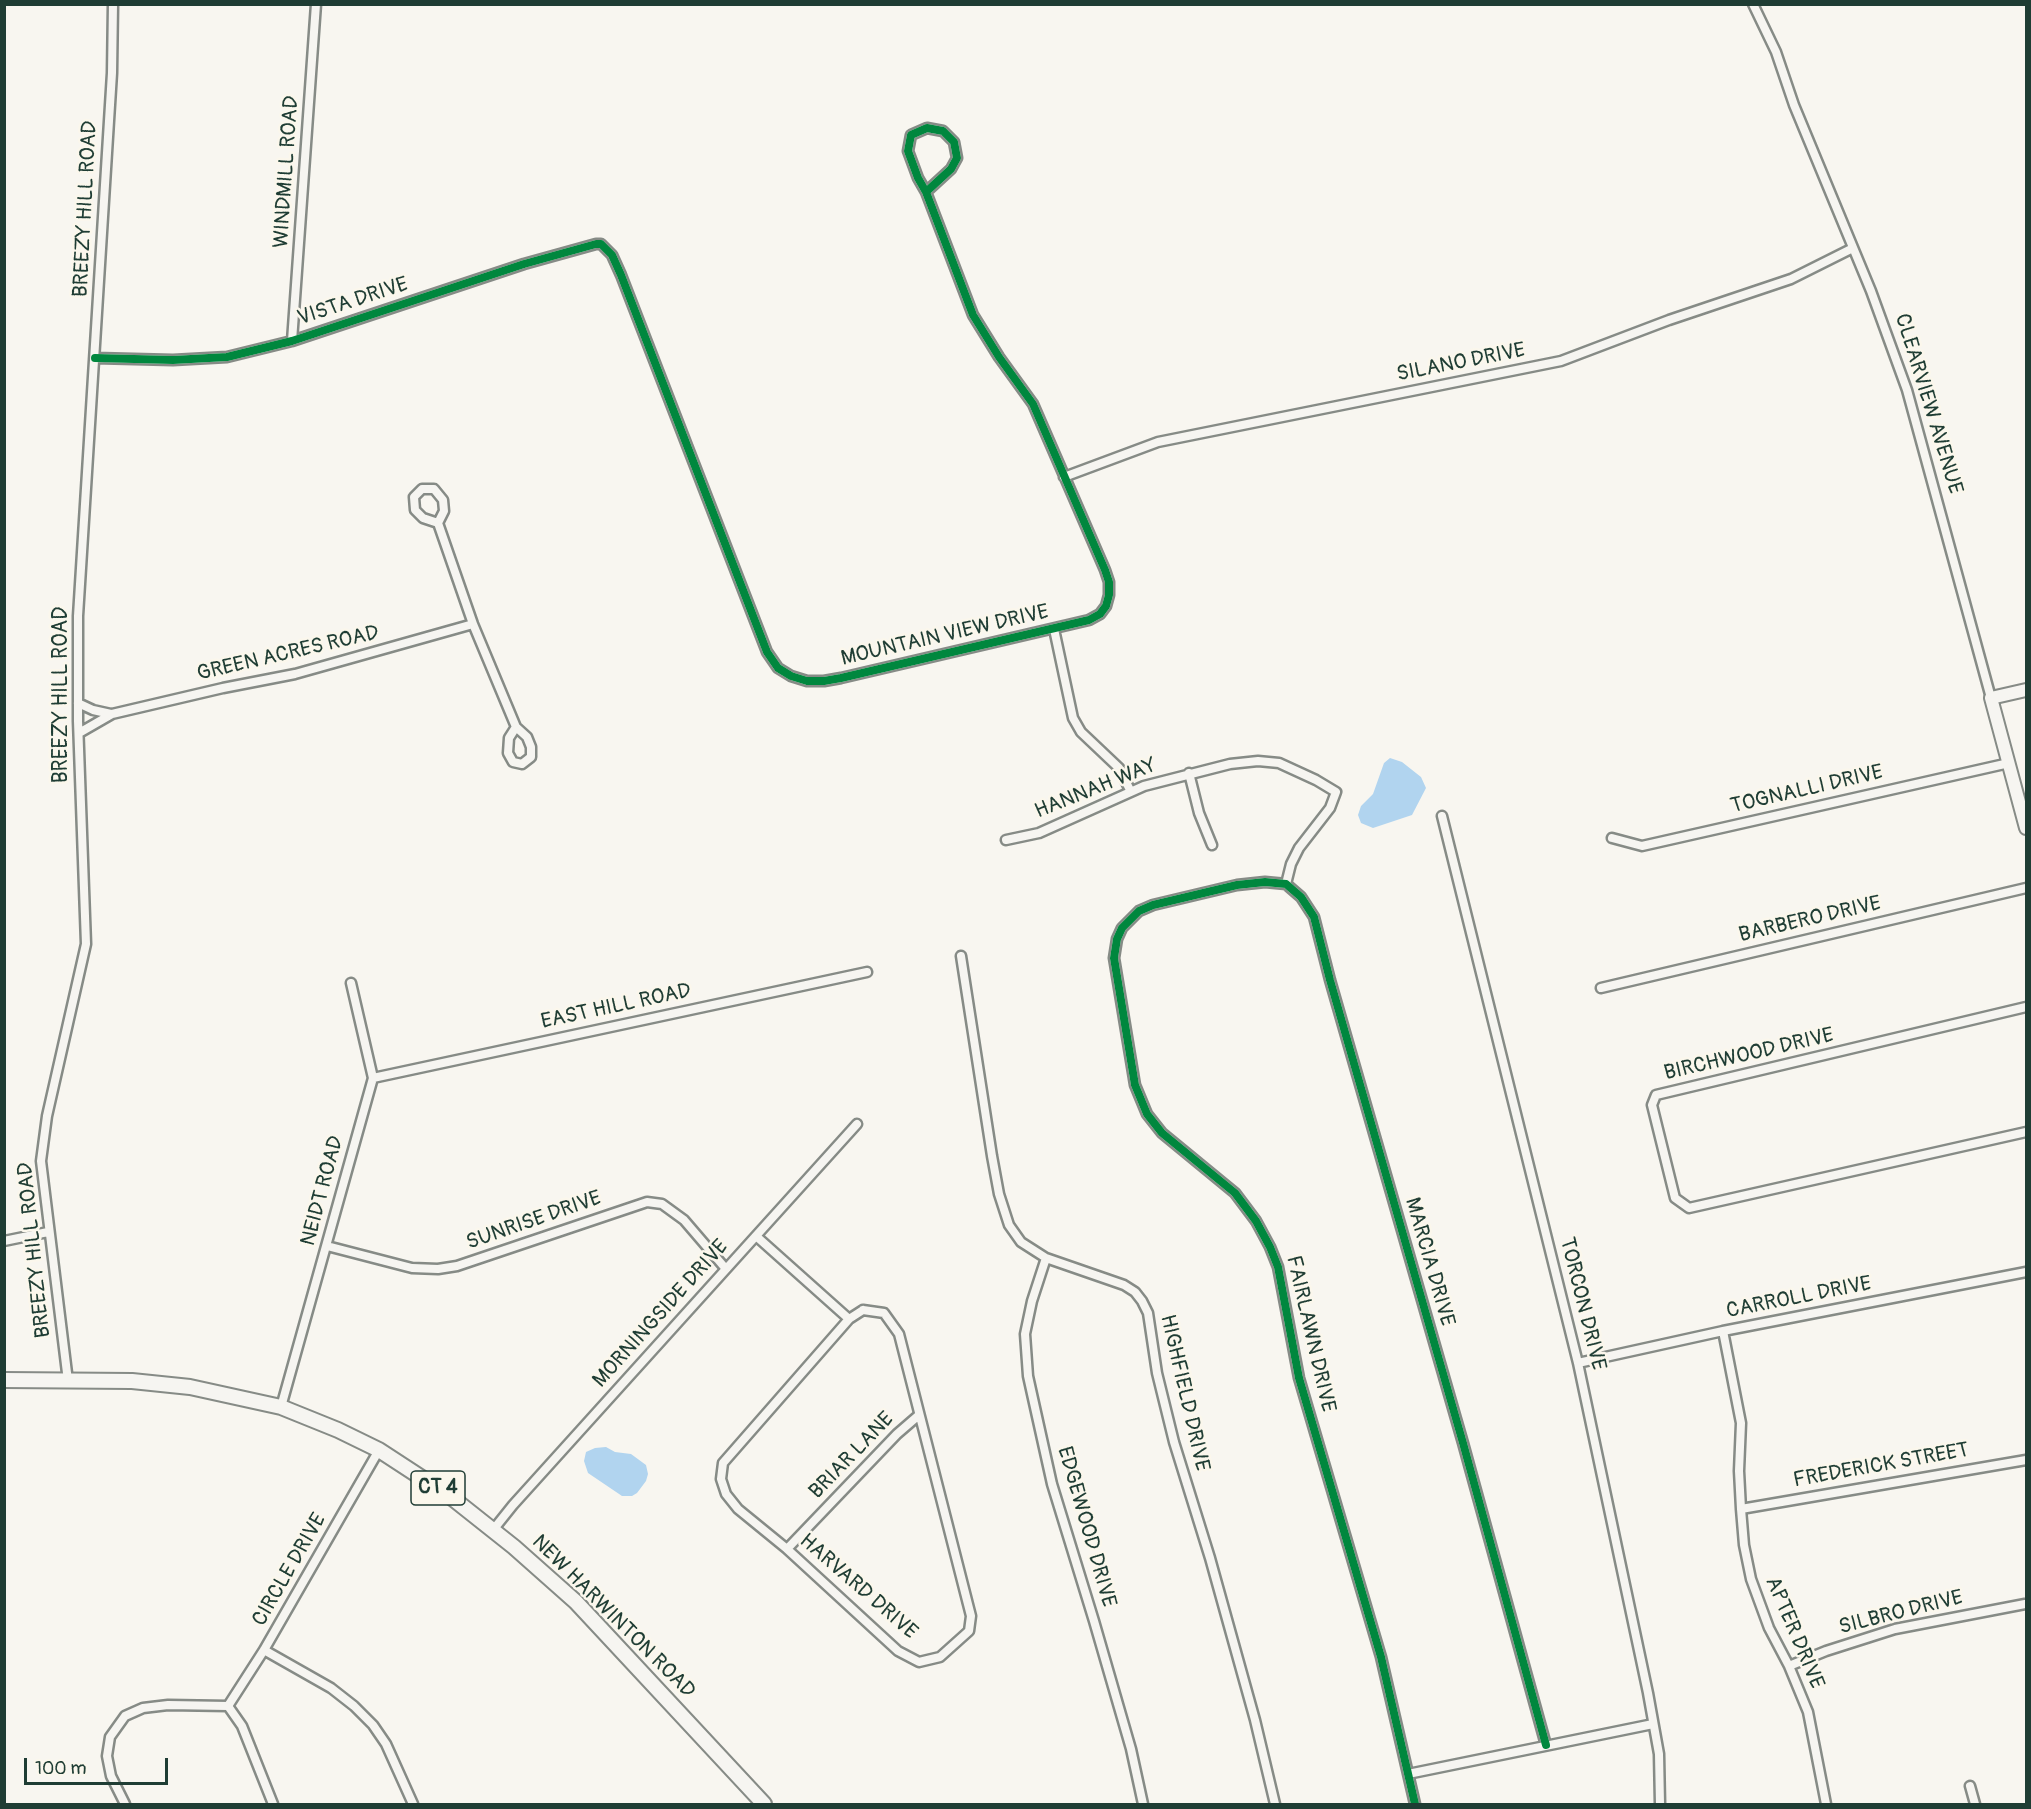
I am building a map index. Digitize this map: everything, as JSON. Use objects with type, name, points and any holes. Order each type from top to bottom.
[{"type":"main road","name":"NEW HARWINTON ROAD","points":[[4,1380],[132,1381],[190,1387],[281,1407],[380,1450],[451,1497],[514,1547],[576,1602],[764,1804]]},
{"type":"street","name":"BREEZY HILL ROAD","points":[[68,1381],[41,1161],[47,1116],[86,944],[78,703],[78,616],[112,73],[113,4]]},
{"type":"street","name":"WINDMILL ROAD","points":[[292,341],[316,4]]},
{"type":"street","name":"CLEARVIEW AVENUE","points":[[1753,4],[1776,52],[1794,105],[1853,248],[1907,390],[2026,827]]},
{"type":"street","name":"MOUNTAIN VIEW DRIVE","points":[[612,255],[767,652],[778,668],[791,676],[807,681],[824,681],[1089,620],[1100,614],[1106,606],[1109,595],[1109,582],[1105,570],[1033,404],[999,357],[973,315],[927,192],[918,178],[908,151],[911,135],[927,128],[943,130],[954,142],[957,158],[951,169],[927,192]]},
{"type":"street","name":"VISTA DRIVE","points":[[95,358],[173,360],[227,357],[292,341],[524,264],[596,244],[601,244],[612,255]]},
{"type":"street","name":"SILANO DRIVE","points":[[1064,477],[1158,442],[1561,361],[1669,320],[1791,279],[1853,248]]},
{"type":"street","points":[[438,523],[472,624],[516,727]]},
{"type":"street","name":"GREEN ACRES ROAD","points":[[79,733],[112,714],[295,674],[472,624]]},
{"type":"street","points":[[1054,629],[1073,718],[1081,732],[1119,768],[1130,790]]},
{"type":"street","points":[[1992,698],[2026,690]]},
{"type":"street","name":"GREEN ACRES ROAD","points":[[78,703],[93,710],[112,714]]},
{"type":"street","name":"HANNAH WAY","points":[[1006,840],[1039,833],[1130,790],[1189,773],[1230,764],[1258,761],[1279,763],[1336,792],[1330,808],[1299,848],[1291,864],[1286,885]]},
{"type":"street","name":"TOGNALLI DRIVE","points":[[1612,838],[1642,846],[2009,763]]},
{"type":"street","points":[[1189,773],[1199,813],[1212,844]]},
{"type":"street","name":"TORCON DRIVE","points":[[1442,816],[1578,1363],[1618,1544],[1659,1754],[1660,1804]]},
{"type":"street","name":"FAIRLAWN DRIVE","points":[[1286,885],[1265,882],[1237,885],[1153,905],[1139,911],[1130,918],[1117,939],[1115,966],[1135,1085],[1146,1114],[1162,1133],[1235,1193],[1256,1221],[1278,1267],[1299,1378],[1381,1657],[1415,1804]]},
{"type":"street","name":"MARCIA DRIVE","points":[[1286,885],[1300,897],[1314,917],[1546,1745]]},
{"type":"street","name":"BARBERO DRIVE","points":[[1601,988],[2026,888]]},
{"type":"street","name":"HIGHFIELD DRIVE","points":[[961,956],[992,1156],[1008,1225],[1032,1250],[1046,1258],[1124,1285],[1135,1292],[1148,1313],[1157,1372],[1174,1442],[1210,1558],[1255,1720],[1275,1804]]},
{"type":"street","name":"EAST HILL ROAD","points":[[373,1078],[867,972]]},
{"type":"street","name":"NEIDT ROAD","points":[[281,1407],[373,1078],[351,983]]},
{"type":"street","name":"BIRCHWOOD DRIVE","points":[[2026,1007],[1656,1095],[1652,1105],[1675,1198],[1689,1208],[2026,1132]]},
{"type":"street","name":"MORNINGSIDE DRIVE","points":[[492,1530],[857,1124]]},
{"type":"street","name":"SUNRISE DRIVE","points":[[327,1246],[412,1268],[438,1269],[457,1266],[646,1202],[662,1204],[684,1220],[726,1269]]},
{"type":"street","points":[[4,1241],[48,1232]]},
{"type":"street","points":[[756,1236],[849,1319]]},
{"type":"street","name":"EDGEWOOD DRIVE","points":[[1046,1258],[1032,1301],[1025,1334],[1028,1376],[1053,1484],[1095,1621],[1131,1749],[1143,1804]]},
{"type":"street","name":"CARROLL DRIVE","points":[[1578,1363],[1723,1331],[2026,1272]]},
{"type":"street","name":"HARVARD DRIVE","points":[[863,1310],[884,1313],[899,1334],[919,1416],[971,1616],[969,1631],[940,1657],[919,1662],[898,1651],[788,1549],[738,1509],[726,1494],[721,1479],[723,1463],[849,1319],[863,1310]]},
{"type":"street","name":"APTER DRIVE","points":[[1723,1331],[1741,1423],[1739,1471],[1741,1509],[1744,1545],[1751,1579],[1769,1628],[1789,1666],[1808,1712],[1826,1804]]},
{"type":"street","name":"BRIAR LANE","points":[[788,1549],[897,1434],[919,1416]]},
{"type":"street","name":"CIRCLE DRIVE","points":[[228,1706],[264,1650],[380,1450]]},
{"type":"street","name":"FREDERICK STREET","points":[[1741,1509],[2026,1460]]},
{"type":"street","name":"SILBRO DRIVE","points":[[1789,1666],[1826,1651],[1895,1629],[2025,1604]]},
{"type":"street","points":[[264,1650],[332,1688],[373,1725],[386,1743],[413,1804]]},
{"type":"street","points":[[125,1804],[111,1776],[107,1756],[110,1737],[125,1716],[142,1708],[168,1705],[228,1706],[242,1726],[273,1804]]},
{"type":"street","points":[[1408,1774],[1653,1724]]},
{"type":"street","points":[[1970,1786],[1975,1804]]},
{"type":"water","points":[[1390,758],[1402,762],[1421,777],[1426,788],[1412,815],[1373,828],[1361,823],[1358,815],[1361,806],[1373,794],[1384,763]]},
{"type":"water","points":[[606,1447],[615,1452],[631,1454],[646,1465],[648,1474],[646,1481],[632,1496],[622,1496],[588,1473],[584,1461],[586,1452]]},
{"type":"cycle path","points":[[95,358],[173,360],[227,357],[292,341],[524,264],[601,244],[612,255],[621,275],[767,652],[778,668],[791,676],[807,681],[841,678],[1089,620],[1100,614],[1106,606],[1109,595],[1109,582],[1105,570],[1033,404],[999,357],[973,315],[926,192],[918,178],[908,151],[911,135],[927,128],[943,131],[954,142],[957,158],[951,169],[926,192]]},
{"type":"cycle path","points":[[1415,1804],[1381,1657],[1299,1378],[1278,1267],[1256,1221],[1235,1193],[1162,1133],[1147,1114],[1135,1085],[1114,958],[1117,939],[1122,928],[1139,911],[1153,905],[1237,885],[1265,882],[1286,884],[1301,897],[1314,917],[1546,1745]]}]
